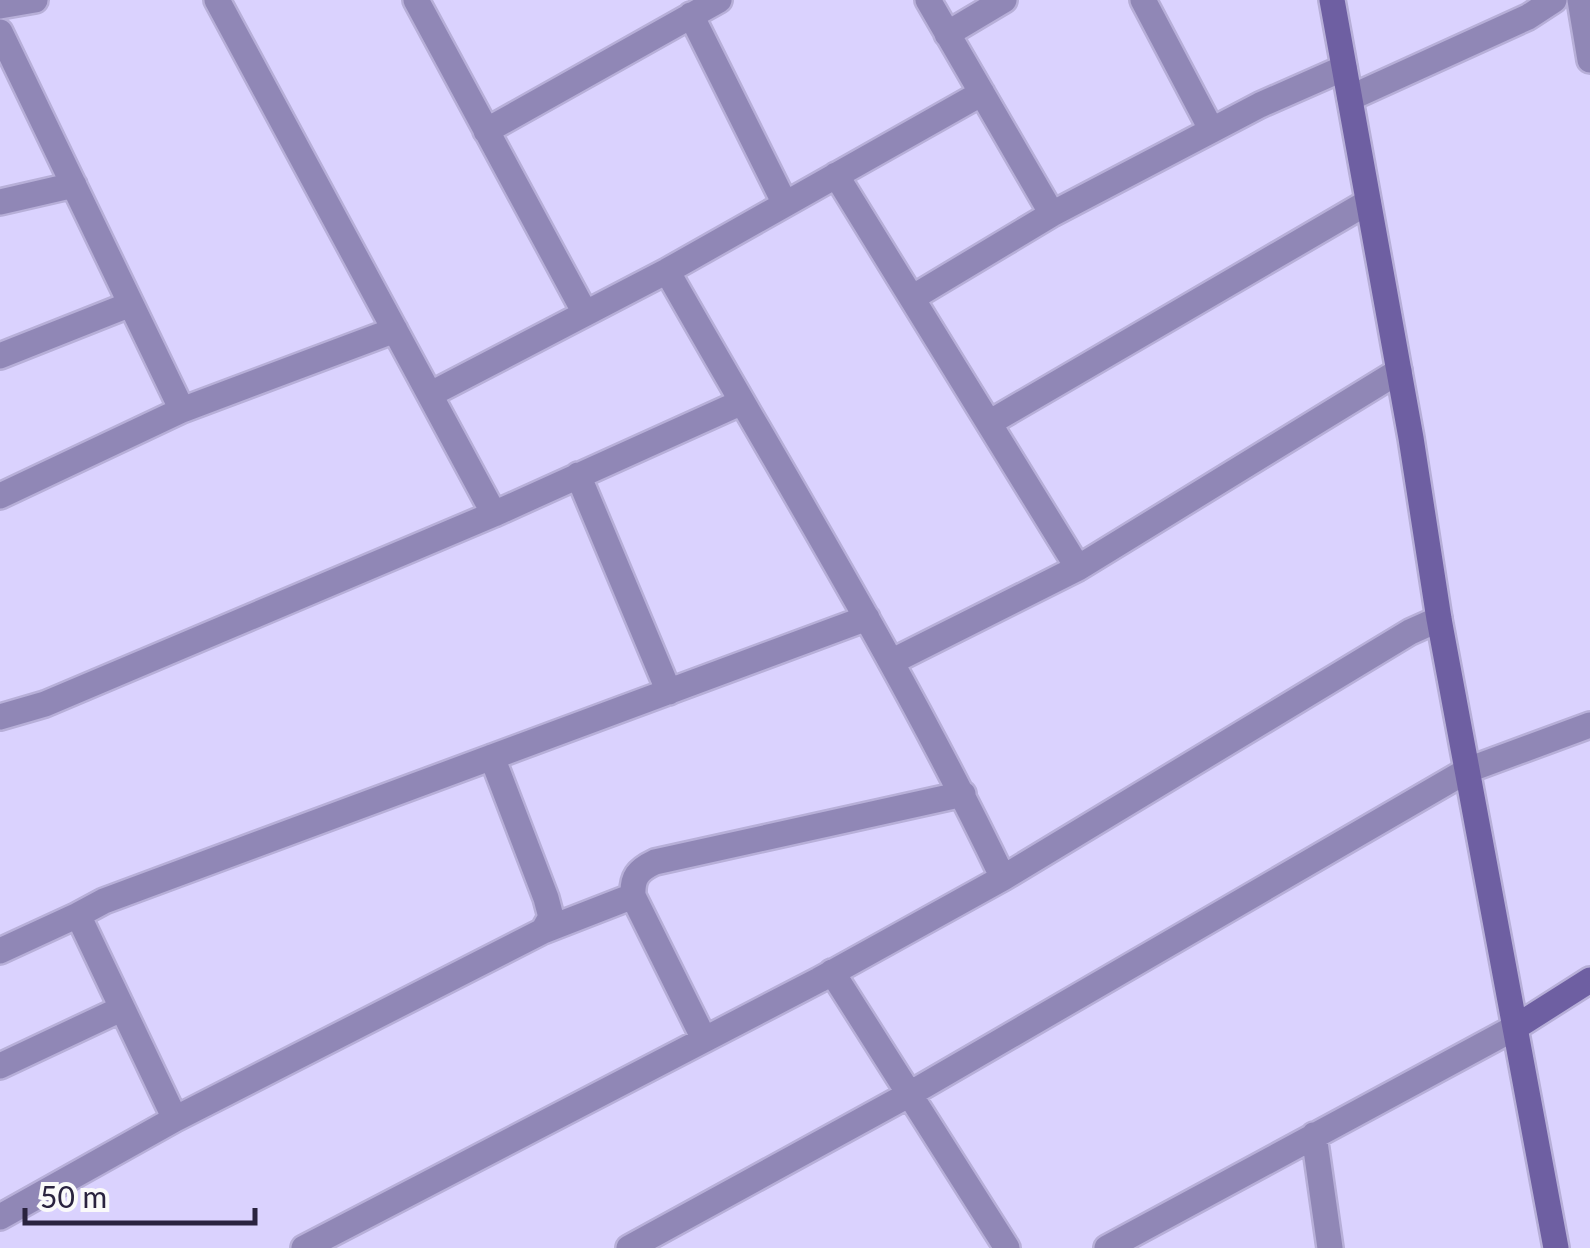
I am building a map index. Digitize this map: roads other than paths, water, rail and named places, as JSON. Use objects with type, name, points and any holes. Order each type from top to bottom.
[{"type":"street","points":[[0,6],[35,0]]},
{"type":"street","points":[[217,0],[494,514]]},
{"type":"street","points":[[416,0],[585,312]]},
{"type":"street","points":[[486,131],[719,0]]},
{"type":"street","points":[[928,0],[1052,214]]},
{"type":"street","points":[[947,34],[1004,0]]},
{"type":"street","points":[[1142,0],[1211,130]]},
{"type":"street","points":[[1332,0],[1439,620],[1556,1248]]},
{"type":"street","points":[[1350,98],[1528,16],[1554,0]]},
{"type":"street","points":[[1580,0],[1590,60]]},
{"type":"street","points":[[692,16],[785,204]]},
{"type":"street","points":[[0,32],[182,410]]},
{"type":"street","points":[[912,298],[1052,214],[1211,130],[1344,68]]},
{"type":"street","points":[[431,394],[666,271],[982,93]]},
{"type":"street","points":[[836,174],[1078,568]]},
{"type":"street","points":[[0,202],[74,185]]},
{"type":"street","points":[[988,423],[1368,202]]},
{"type":"street","points":[[666,271],[892,661],[1003,878]]},
{"type":"street","points":[[0,356],[131,304]]},
{"type":"street","points":[[0,496],[182,410],[395,330]]},
{"type":"street","points":[[892,661],[1078,568],[1399,371]]},
{"type":"street","points":[[0,717],[45,704],[494,514],[742,402]]},
{"type":"street","points":[[578,475],[669,692]]},
{"type":"street","points":[[0,951],[104,901],[867,618]]},
{"type":"street","points":[[304,1248],[832,972],[1003,878],[1410,632],[1439,620]]},
{"type":"street","points":[[628,1248],[908,1095],[1468,770],[1590,725]]},
{"type":"street","points":[[492,757],[546,898],[551,918],[543,931]]},
{"type":"street","points":[[704,1039],[633,896],[632,883],[640,870],[655,862],[963,794]]},
{"type":"street","points":[[0,1218],[175,1120],[543,931],[633,896]]},
{"type":"street","points":[[78,916],[175,1120]]},
{"type":"street","points":[[832,972],[1007,1248]]},
{"type":"street","points":[[1107,1248],[1516,1028],[1590,980]]},
{"type":"street","points":[[0,1066],[122,1009]]},
{"type":"street","points":[[1314,1135],[1330,1248]]}]
